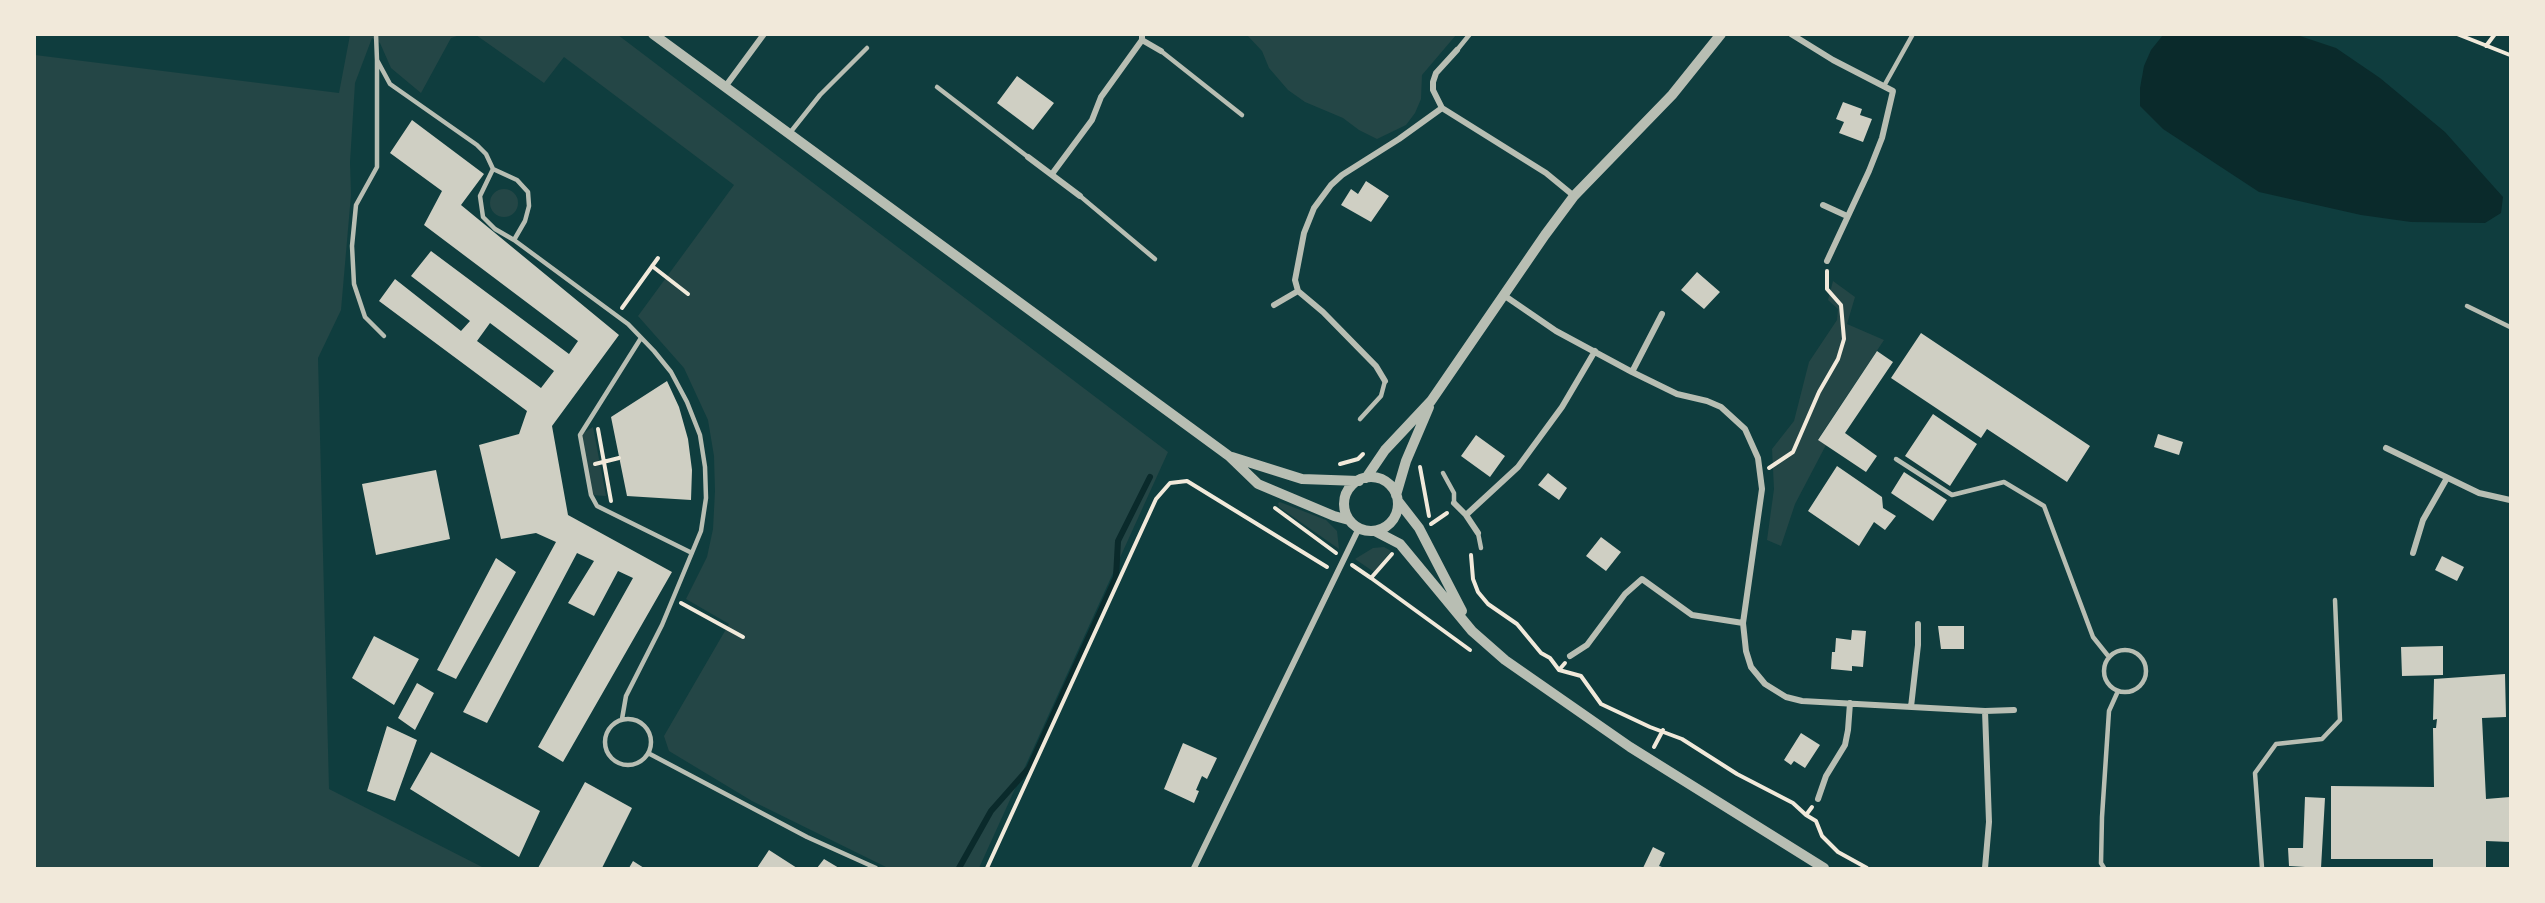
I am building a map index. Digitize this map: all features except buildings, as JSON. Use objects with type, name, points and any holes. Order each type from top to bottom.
[{"type":"street","points":[[654,34],[1229,456],[1258,484],[1349,520],[1359,528],[1375,531],[1400,544],[1472,631],[1505,660],[1630,747],[1824,868]]},
{"type":"street","points":[[725,87],[764,34]]},
{"type":"street","points":[[1349,520],[1344,504],[1346,495],[1431,401],[1574,196],[1672,95],[1721,34]]},
{"type":"street","points":[[1791,34],[1833,60],[1893,91],[1882,138],[1827,261]]},
{"type":"street","points":[[1052,174],[1092,120],[1101,97],[1142,37],[1161,51]]},
{"type":"street","points":[[1457,50],[1436,73],[1433,82],[1433,90],[1442,108],[1546,173],[1574,196]]},
{"type":"street","points":[[1385,381],[1368,358],[1323,312],[1298,291],[1295,280],[1300,244],[1308,220],[1320,196],[1342,174],[1399,139],[1442,108]]},
{"type":"street","points":[[1028,157],[1080,196]]},
{"type":"street","points":[[1823,205],[1847,216]]},
{"type":"street","points":[[1274,305],[1298,291]]},
{"type":"street","points":[[1505,296],[1556,331],[1632,372],[1677,394],[1721,407],[1745,429],[1752,441],[1762,474],[1760,507],[1743,623],[1746,651],[1751,668],[1773,691],[1802,701],[1984,711],[2014,710]]},
{"type":"street","points":[[1632,372],[1662,314]]},
{"type":"street","points":[[1466,515],[1518,467],[1562,407],[1595,351]]},
{"type":"street","points":[[1375,531],[1387,526],[1395,516],[1406,461],[1431,401]]},
{"type":"street","points":[[2386,448],[2479,493],[2511,500]]},
{"type":"street","points":[[1229,456],[1302,479],[1378,478],[1385,482],[1419,528],[1472,631]]},
{"type":"street","points":[[2413,553],[2423,520],[2447,478]]},
{"type":"street","points":[[1454,503],[1466,515],[1478,533]]},
{"type":"street","points":[[1194,868],[1359,528]]},
{"type":"street","points":[[1570,656],[1587,645],[1625,594],[1642,579],[1692,615],[1743,623]]},
{"type":"street","points":[[1911,707],[1918,624]]},
{"type":"street","points":[[1818,799],[1826,776],[1845,745],[1850,704]]},
{"type":"street","points":[[1984,711],[1989,822],[1985,868]]},
{"type":"lane","points":[[376,34],[376,167],[357,206],[352,246],[354,284],[365,317],[384,336]]},
{"type":"lane","points":[[1457,50],[1470,34]]},
{"type":"lane","points":[[1884,86],[1913,34]]},
{"type":"lane","points":[[789,134],[820,95],[867,48]]},
{"type":"lane","points":[[1161,51],[1242,115]]},
{"type":"lane","points":[[377,60],[390,84],[477,145],[493,169],[517,180],[528,192],[529,206],[525,221],[514,240]]},
{"type":"lane","points":[[937,87],[1028,157]]},
{"type":"lane","points":[[493,169],[480,196],[483,217],[628,324],[671,372],[687,402],[700,435],[705,467],[706,498],[701,531],[673,599],[627,696],[622,719]]},
{"type":"lane","points":[[1080,196],[1155,259]]},
{"type":"lane","points":[[2467,306],[2511,327]]},
{"type":"lane","points":[[641,338],[580,435],[591,495],[597,506],[692,553]]},
{"type":"lane","points":[[1360,419],[1381,396],[1385,381]]},
{"type":"lane","points":[[1896,459],[1952,495],[2004,482],[2044,506],[2092,637],[2109,657]]},
{"type":"lane","points":[[1443,473],[1454,493],[1454,503]]},
{"type":"lane","points":[[1478,533],[1481,548]]},
{"type":"lane","points":[[2262,868],[2255,773],[2276,744],[2322,739],[2340,720],[2335,600]]},
{"type":"lane","points":[[2126,650],[2138,655],[2144,662],[2146,670],[2142,683],[2129,692],[2118,691],[2109,685],[2104,675],[2106,663],[2115,653],[2126,650]]},
{"type":"lane","points":[[2104,868],[2101,863],[2102,817],[2109,711],[2118,691]]},
{"type":"lane","points":[[622,719],[632,719],[646,727],[650,734],[651,744],[648,753],[643,760],[631,765],[615,761],[605,746],[606,735],[614,723],[622,719]]},
{"type":"lane","points":[[648,753],[807,837],[876,868]]},
{"type":"path","points":[[2457,34],[2511,55]]},
{"type":"path","points":[[2486,46],[2495,34]]},
{"type":"path","points":[[626,302],[658,258]]},
{"type":"path","points":[[1762,474],[1793,452],[1819,392],[1838,358],[1844,339],[1841,305],[1827,289],[1827,261]]},
{"type":"path","points":[[652,266],[688,294]]},
{"type":"path","points":[[598,431],[610,496]]},
{"type":"path","points":[[585,467],[619,458]]},
{"type":"path","points":[[987,868],[1156,499],[1170,483],[1187,481],[1338,574]]},
{"type":"path","points":[[1431,524],[1448,513],[1454,503]]},
{"type":"path","points":[[1478,533],[1471,542],[1473,579],[1478,592],[1488,604],[1517,624],[1541,653],[1550,658],[1559,670],[1581,676],[1602,704],[1650,727],[1682,739],[1737,774],[1793,803],[1806,815],[1816,820],[1822,836],[1838,852],[1867,868]]},
{"type":"path","points":[[1371,578],[1467,649],[1476,652]]},
{"type":"path","points":[[673,599],[743,637]]},
{"type":"path","points":[[1559,670],[1570,656]]},
{"type":"path","points":[[1806,815],[1818,799]]},
{"type":"shaded area","points":[[350,35],[460,35],[451,38],[421,93],[391,68],[380,43],[372,38],[355,83],[350,162],[351,195],[341,310],[318,358],[329,789],[484,868],[35,868],[35,55],[339,93]]},
{"type":"shaded area","points":[[476,35],[618,35],[1168,452],[979,868],[888,868],[752,801],[669,751],[664,736],[729,624],[686,599],[707,557],[713,529],[714,456],[708,420],[684,368],[638,316],[734,185],[564,57],[544,83]]},
{"type":"shaded area","points":[[1247,35],[1456,35],[1422,75],[1421,99],[1406,125],[1377,139],[1359,130],[1343,118],[1305,102],[1288,90],[1269,68],[1262,51]]},
{"type":"shaded area","points":[[2163,35],[2297,35],[2336,48],[2380,78],[2445,132],[2503,197],[2501,213],[2485,223],[2411,222],[2361,215],[2259,192],[2163,129],[2140,106],[2144,66],[2151,50]]},
{"type":"shaded area","points":[[504,189],[514,193],[518,203],[514,213],[504,217],[494,213],[490,203],[494,193]]},
{"type":"shaded area","points":[[1833,281],[1855,297],[1847,324],[1884,340],[1818,439],[1826,445],[1795,504],[1781,546],[1767,540],[1774,489],[1772,449],[1794,421],[1809,362],[1837,320],[1838,309],[1828,300]]},
{"type":"shaded area","points":[[593,427],[606,496],[591,495],[580,435]]},
{"type":"shaded area","points":[[1280,502],[1326,520],[1337,531],[1339,549],[1279,507]]},
{"type":"shaded area","points":[[1384,547],[1391,551],[1374,572],[1355,559],[1373,548]]},
{"type":"waterway","points":[[959,868],[991,811],[1029,768],[1116,577],[1118,541],[1150,477]]}]
